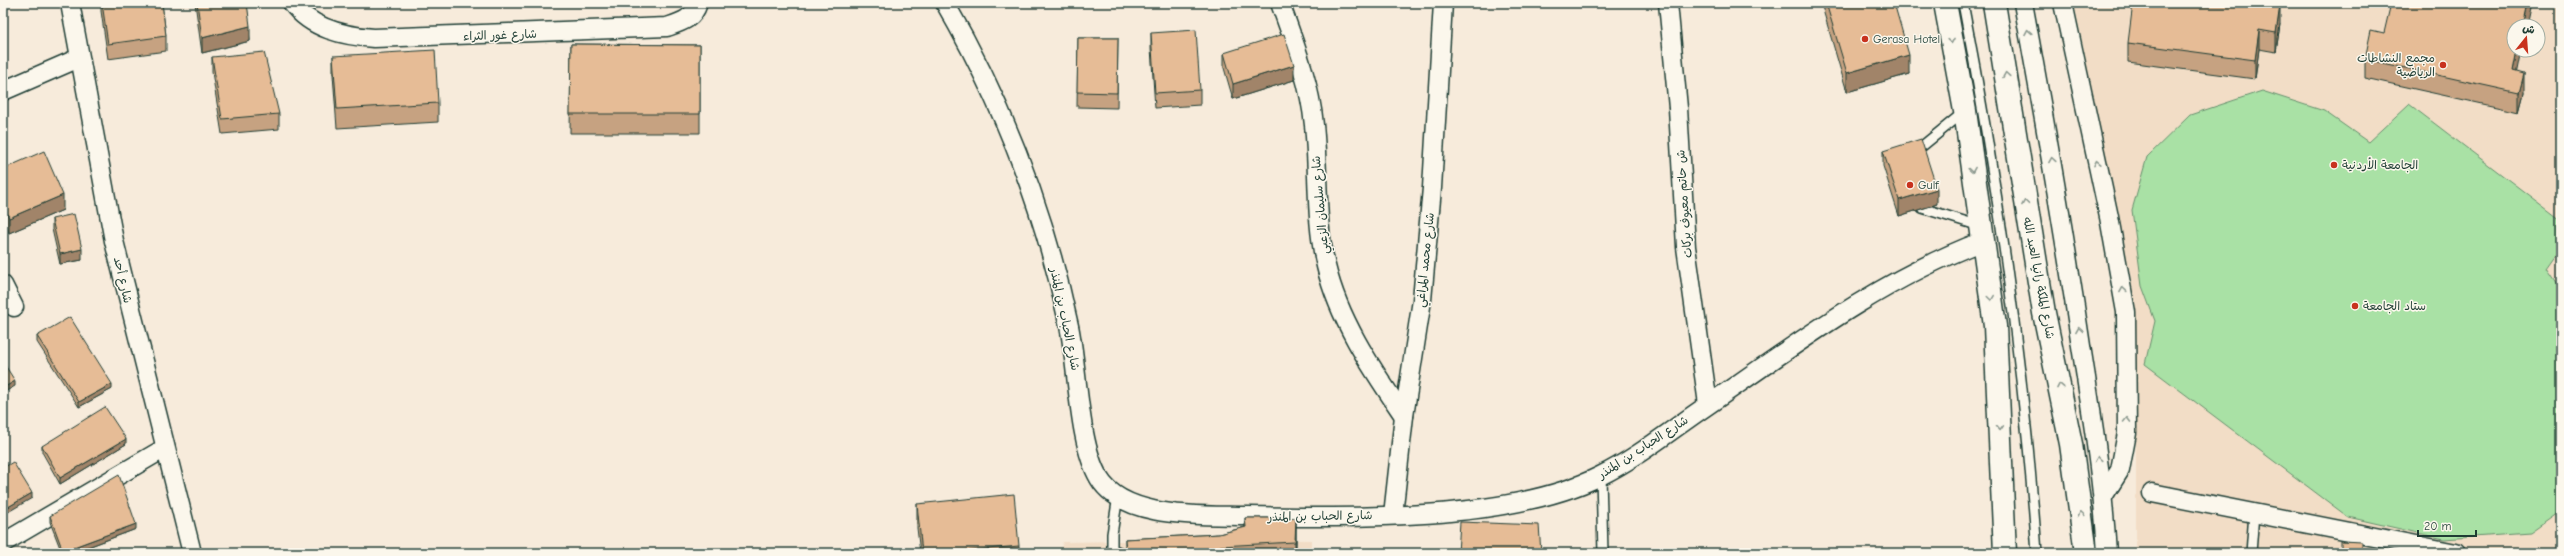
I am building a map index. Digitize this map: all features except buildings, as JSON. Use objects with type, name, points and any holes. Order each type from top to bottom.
[{"type":"main road","points":[[1945,3],[1965,112],[1995,326],[2005,553]]},
{"type":"main road","name":"شارع الملكة رانيا العبد الله","points":[[1994,3],[2044,313],[2071,444],[2086,553]]},
{"type":"street","name":"شارع أحد","points":[[70,3],[114,241],[192,553]]},
{"type":"street","name":"شارع غور الثراء","points":[[292,3],[300,14],[314,23],[352,37],[374,38],[667,27],[687,19],[692,15],[698,3]]},
{"type":"street","name":"شارع الحباب بن المنذر","points":[[945,3],[966,38],[993,94],[1020,162],[1052,255],[1070,328],[1086,444],[1096,473],[1106,489],[1128,502],[1159,511],[1242,519],[1393,515],[1475,508],[1535,498],[1570,488],[1601,476],[1841,315],[1982,234]]},
{"type":"street","name":"شارع سليمان الزعبي","points":[[1280,3],[1293,38],[1310,99],[1314,125],[1318,211],[1326,266],[1348,324],[1373,370],[1404,416]]},
{"type":"street","name":"شارع محمد المراغي","points":[[1393,515],[1404,416],[1422,293],[1432,188],[1443,3]]},
{"type":"street","name":"ش حاتم معيوف بركات","points":[[1668,3],[1678,108],[1686,247],[1708,404]]},
{"type":"street","points":[[2023,3],[2051,152],[2104,495],[2108,553]]},
{"type":"street","points":[[2063,3],[2109,217],[2126,312],[2127,433],[2120,470],[2104,495]]},
{"type":"street","points":[[3,91],[79,58]]},
{"type":"street","points":[[3,285],[14,307]]},
{"type":"street","points":[[3,543],[165,448]]},
{"type":"street","points":[[2152,493],[2456,553]]},
{"type":"lane","points":[[1963,3],[1999,209],[2022,387],[2036,553]]},
{"type":"lane","points":[[1907,158],[1965,112]]},
{"type":"lane","points":[[1922,208],[1982,234]]},
{"type":"lane","points":[[1601,476],[1603,553]]},
{"type":"lane","points":[[1118,496],[1110,551],[1122,553]]},
{"type":"lane","points":[[2251,553],[2254,513]]},
{"type":"shaded area","name":"ستاد الجامعة","points":[[2074,3],[2561,3],[2561,553],[2136,553],[2136,350],[2131,279]]},
{"type":"shaded area","points":[[1244,539],[1311,540],[1311,553],[1059,553],[1063,542]]},
{"type":"green space","name":"ستاد الجامعة","points":[[2262,91],[2324,111],[2368,142],[2409,104],[2561,220],[2561,248],[2546,269],[2561,291],[2561,511],[2530,533],[2444,539],[2348,517],[2145,364],[2155,321],[2142,286],[2132,210],[2147,157],[2190,115]]},
{"type":"place","name":"Gerasa Hotel","points":[[1865,39]]},
{"type":"place","name":"مجمع النشاطات الرياضية","points":[[2443,65]]},
{"type":"place","name":"الجامعة الأردنية","points":[[2334,165]]},
{"type":"place","name":"Gulf","points":[[1910,185]]},
{"type":"place","name":"ستاد الجامعة","points":[[2355,306]]}]
